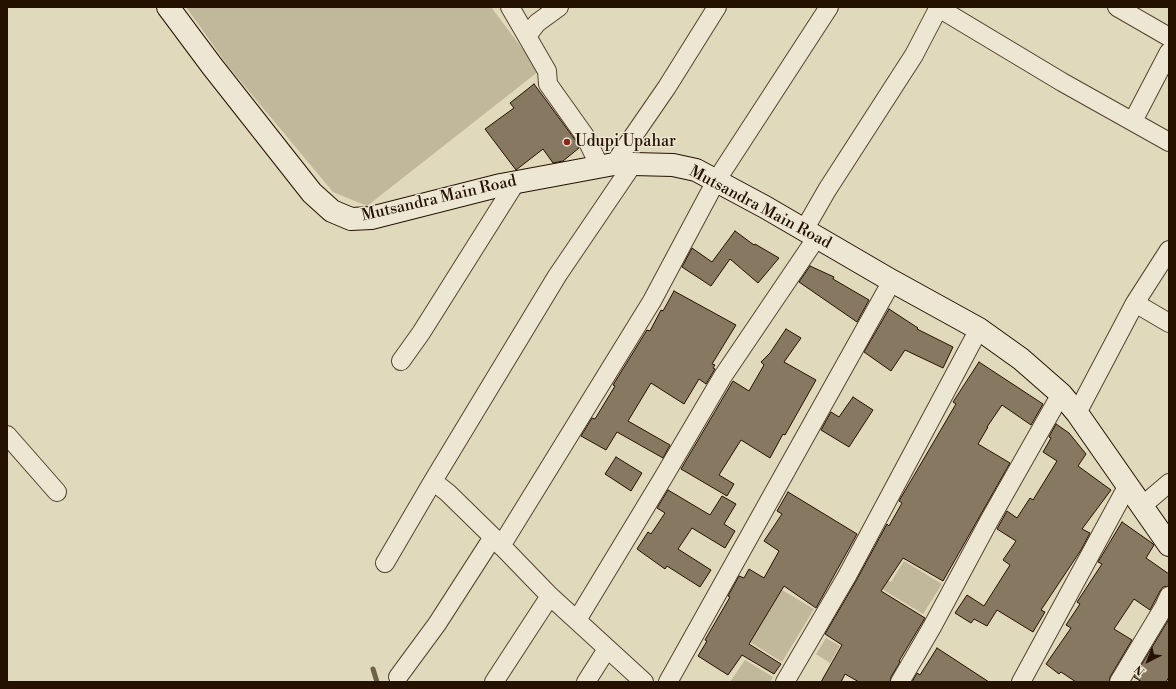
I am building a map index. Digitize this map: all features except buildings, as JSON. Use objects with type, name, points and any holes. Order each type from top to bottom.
[{"type":"street","name":"Mutsandra Main Road","points":[[168,7],[312,193],[332,211],[351,218],[371,218],[516,182],[615,165],[673,165],[696,170],[765,207],[892,281],[979,329],[1021,359],[1061,394],[1078,413],[1169,545]]},
{"type":"street","points":[[510,7],[547,71],[548,84],[585,136],[615,165]]},
{"type":"street","points":[[527,36],[537,23],[558,7]]},
{"type":"street","points":[[385,563],[557,276],[615,165],[667,87],[717,7]]},
{"type":"street","points":[[398,677],[497,542],[652,301],[716,181],[829,7]]},
{"type":"street","points":[[577,620],[723,376],[811,233],[827,190],[914,55],[938,7],[1062,82],[1169,142]]},
{"type":"street","points":[[1117,7],[1169,37]]},
{"type":"street","points":[[1133,122],[1169,52]]},
{"type":"street","points":[[401,361],[421,333],[516,182]]},
{"type":"street","points":[[1078,413],[1135,303],[1169,250]]},
{"type":"street","points":[[668,682],[892,281]]},
{"type":"street","points":[[1135,303],[1169,323]]},
{"type":"street","points":[[785,682],[848,576],[979,329]]},
{"type":"street","points":[[900,682],[1061,394]]},
{"type":"street","points":[[7,435],[57,492]]},
{"type":"street","points":[[433,481],[448,493],[550,596],[644,682]]},
{"type":"street","points":[[1142,506],[1169,483]]},
{"type":"street","points":[[1021,682],[1128,485]]},
{"type":"street","points":[[494,682],[550,596]]},
{"type":"street","points":[[1118,682],[1164,607],[1169,596]]},
{"type":"street","points":[[586,682],[607,649]]},
{"type":"shaded area","points":[[186,7],[491,7],[539,71],[367,206],[333,192],[228,66]]},
{"type":"shaded area","points":[[904,561],[942,584],[923,614],[859,575],[863,564],[891,582]]},
{"type":"shaded area","points":[[782,590],[814,609],[782,662],[750,642]]},
{"type":"shaded area","points":[[826,638],[840,646],[830,663],[816,654]]},
{"type":"shaded area","points":[[745,660],[773,677],[770,682],[730,682]]},
{"type":"waterway","points":[[373,669],[377,682]]},
{"type":"place","name":"Udupi Upahar","points":[[567,142]]}]
